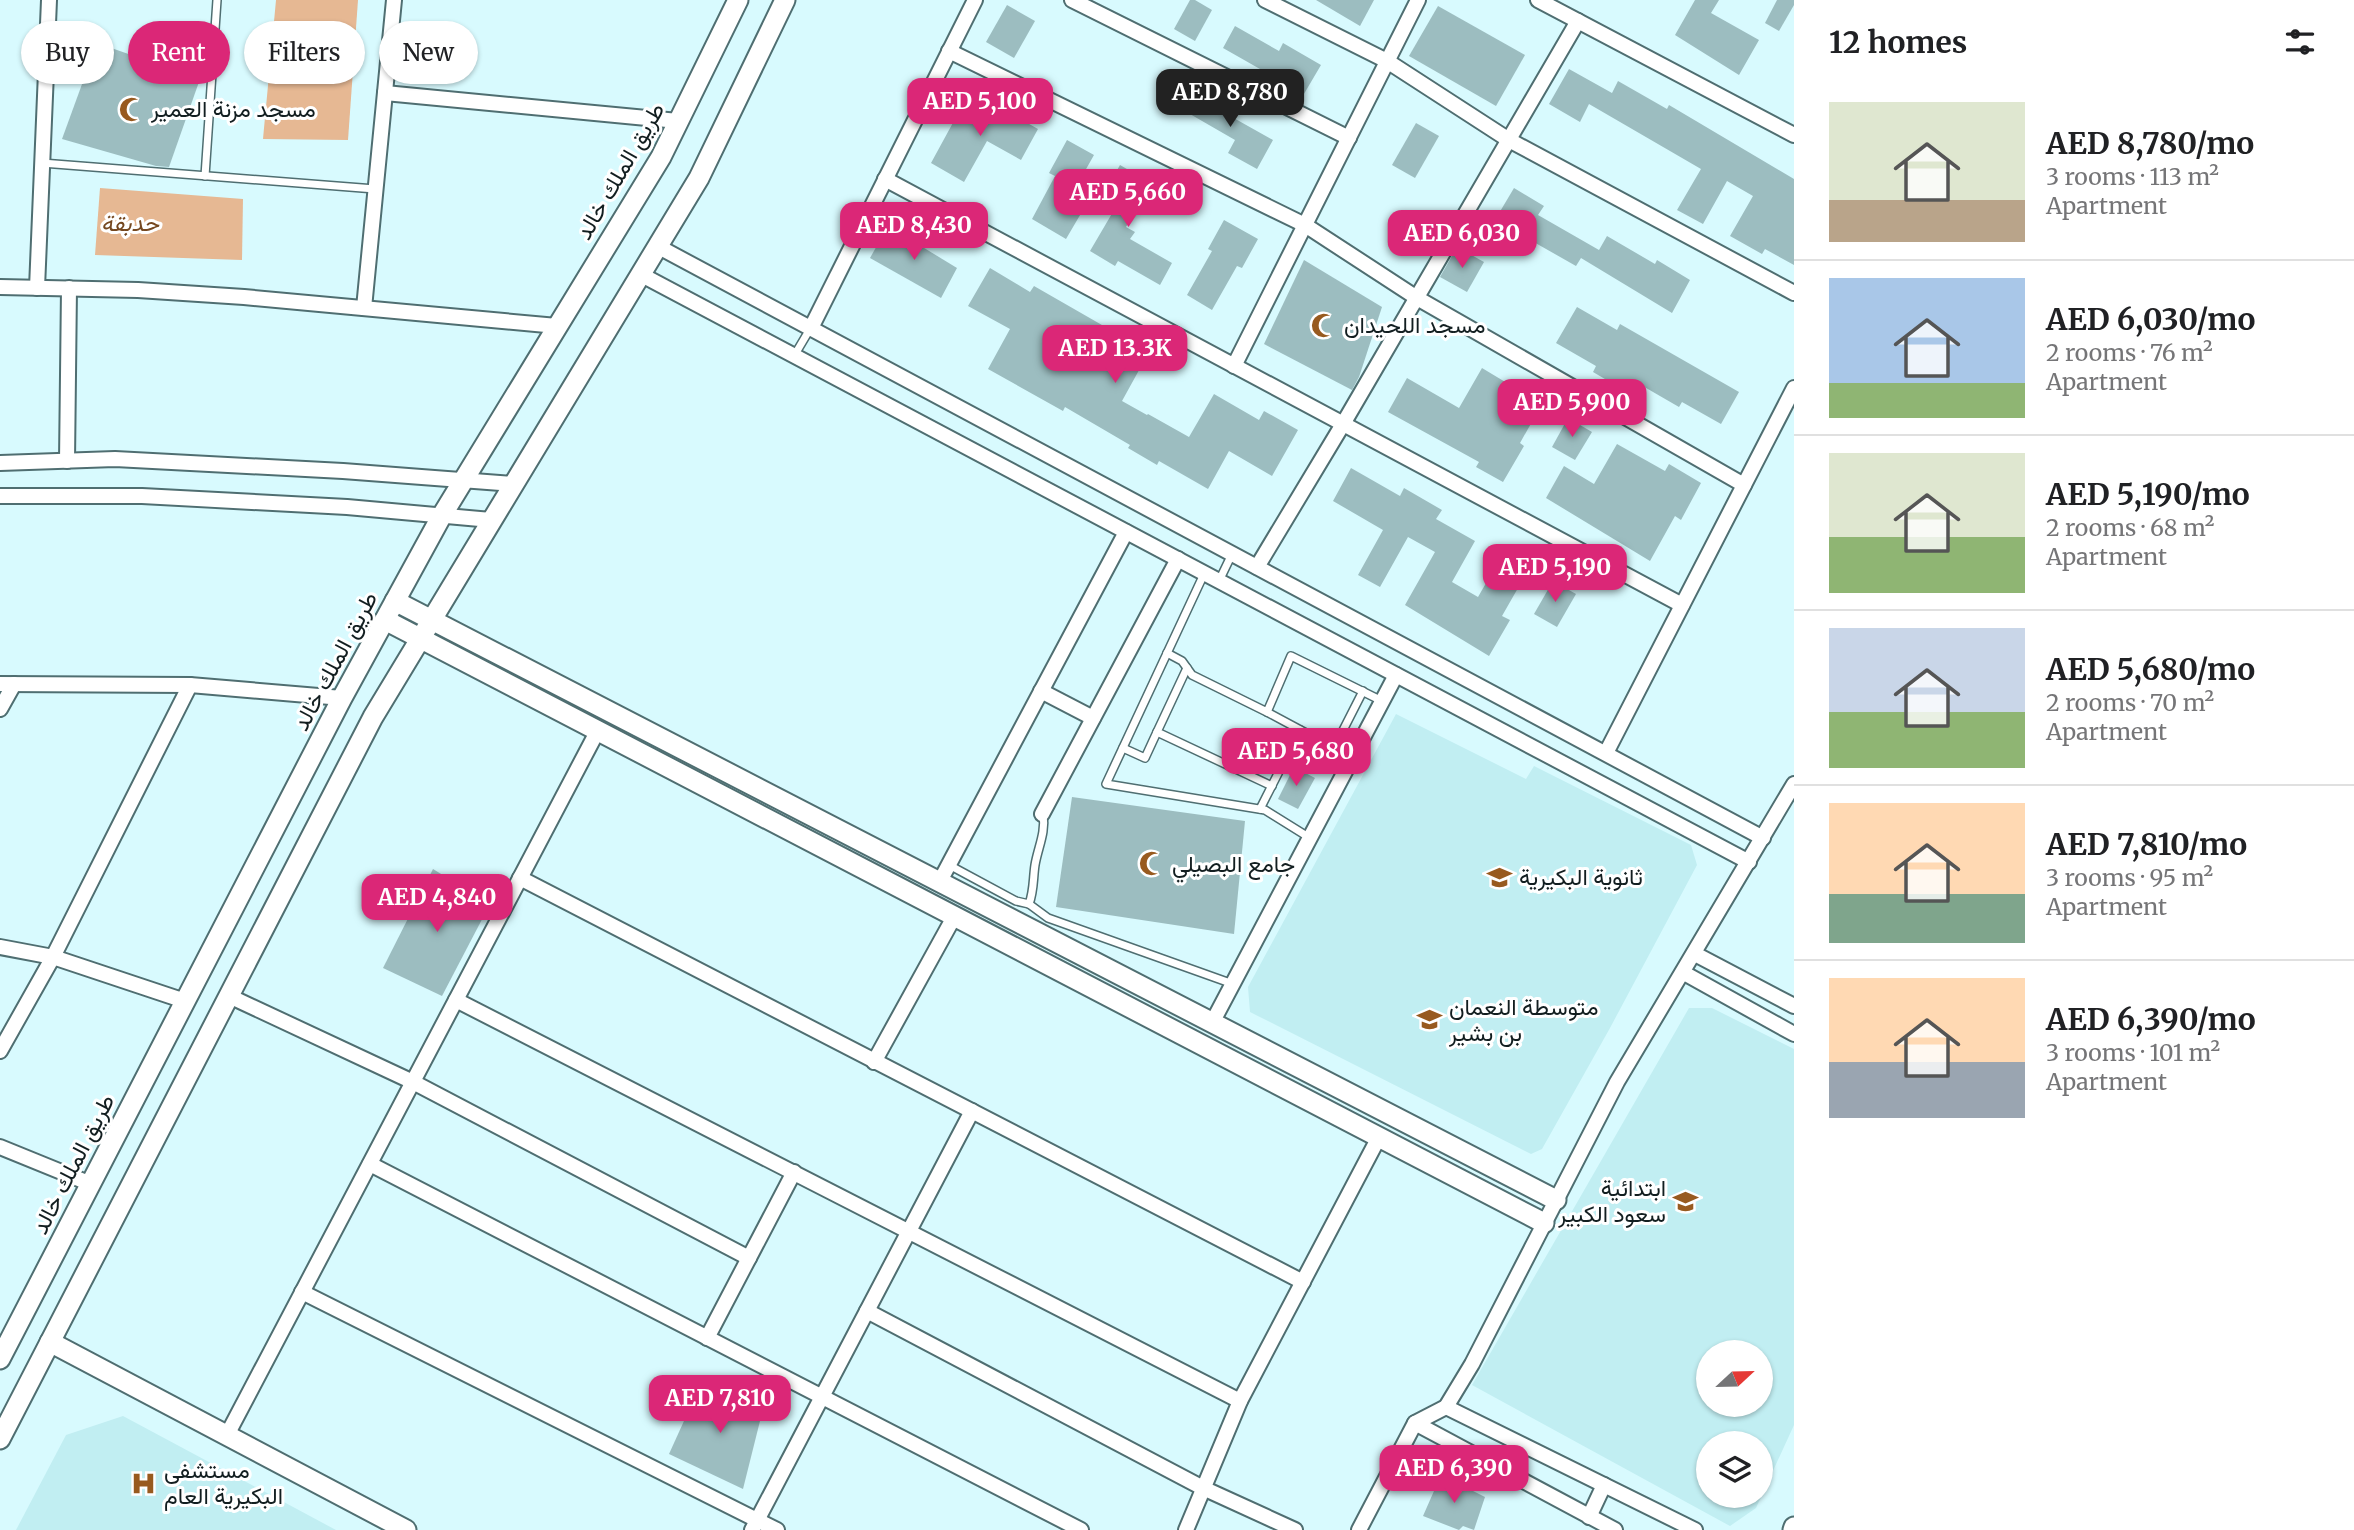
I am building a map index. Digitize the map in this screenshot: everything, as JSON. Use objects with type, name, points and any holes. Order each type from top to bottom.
[{"type":"main road","name":"طريق الملك خالد","points":[[0,1359],[342,698],[441,517],[661,156],[738,0]]},
{"type":"main road","points":[[0,1439],[373,717],[699,178],[785,0]]},
{"type":"main road","points":[[395,601],[1556,1200]]},
{"type":"main road","points":[[385,620],[1544,1223]]},
{"type":"main road","points":[[50,1342],[406,1530]]},
{"type":"street","points":[[37,288],[49,0]]},
{"type":"street","points":[[364,308],[394,0]]},
{"type":"street","points":[[811,328],[975,0]]},
{"type":"street","points":[[1072,0],[1349,138]]},
{"type":"street","points":[[1265,0],[1387,61],[1509,140],[1794,293]]},
{"type":"street","points":[[1234,366],[1418,0]]},
{"type":"street","points":[[1538,0],[1794,135]]},
{"type":"street","points":[[1257,567],[1578,21]]},
{"type":"street","points":[[949,51],[1305,225],[1417,298],[1744,485]]},
{"type":"street","points":[[384,93],[678,121]]},
{"type":"street","points":[[885,179],[1682,605]]},
{"type":"street","points":[[657,246],[1763,838]]},
{"type":"street","points":[[640,274],[1749,862]]},
{"type":"street","points":[[0,287],[244,297],[557,326]]},
{"type":"street","points":[[67,461],[69,288]]},
{"type":"street","points":[[1605,754],[1792,397]]},
{"type":"street","points":[[0,463],[114,459],[513,484]]},
{"type":"street","points":[[0,496],[197,499],[347,507],[491,520]]},
{"type":"street","points":[[939,883],[1126,531]]},
{"type":"street","points":[[1042,814],[1178,559]]},
{"type":"street","points":[[1212,1023],[1396,675]]},
{"type":"street","points":[[0,709],[7,684],[190,685],[342,698]]},
{"type":"street","points":[[0,1051],[53,957],[190,685]]},
{"type":"street","points":[[1041,691],[1093,718]]},
{"type":"street","points":[[227,1435],[597,732]]},
{"type":"street","points":[[1359,1530],[1415,1423],[1446,1407],[1472,1364],[1617,1082],[1794,784]]},
{"type":"street","points":[[520,878],[1303,1282]]},
{"type":"street","points":[[874,1062],[954,917]]},
{"type":"street","points":[[0,947],[53,957],[185,1001]]},
{"type":"street","points":[[1695,954],[1794,1006]]},
{"type":"street","points":[[1684,973],[1794,1034]]},
{"type":"street","points":[[229,996],[413,1082],[749,1258]]},
{"type":"street","points":[[456,1000],[1240,1401]]},
{"type":"street","points":[[755,1525],[972,1111]]},
{"type":"street","points":[[1186,1530],[1240,1401],[1378,1137]]},
{"type":"street","points":[[0,1147],[91,1184]]},
{"type":"street","points":[[370,1164],[1081,1530]]},
{"type":"street","points":[[707,1338],[794,1172]]},
{"type":"street","points":[[303,1292],[755,1525],[777,1530]]},
{"type":"street","points":[[867,1311],[1203,1488],[1295,1530]]},
{"type":"street","points":[[1446,1407],[1695,1530]]},
{"type":"street","points":[[1415,1423],[1615,1530]]},
{"type":"street","points":[[1589,1517],[1604,1485]]},
{"type":"lane","points":[[205,176],[217,0]]},
{"type":"lane","points":[[42,163],[375,189]]},
{"type":"lane","points":[[794,356],[811,328]]},
{"type":"lane","points":[[1219,581],[1233,554]]},
{"type":"lane","points":[[1205,573],[1106,784],[1265,810],[1310,838]]},
{"type":"lane","points":[[1167,653],[1182,661],[1192,675],[1334,748],[1363,691]]},
{"type":"lane","points":[[1266,712],[1291,656],[1382,701]]},
{"type":"lane","points":[[1123,748],[1145,758],[1187,667]]},
{"type":"lane","points":[[1260,809],[1300,730]]},
{"type":"lane","points":[[1157,732],[1272,786]]},
{"type":"lane","points":[[1029,904],[1033,894],[1035,864],[1045,827],[1042,814]]},
{"type":"lane","points":[[949,865],[1016,901],[1029,904],[1048,918],[1233,984]]},
{"type":"lane","points":[[1087,986],[1098,964]]},
{"type":"shaded area","points":[[1396,714],[1526,779],[1534,766],[1691,845],[1697,865],[1542,1149],[1531,1154],[1250,1012],[1248,987]]},
{"type":"shaded area","name":"ابتدائية سعود الكبير","points":[[1689,1008],[1712,1008],[1794,1049],[1794,1425],[1773,1471],[1773,1431],[1696,1431],[1696,1507],[1472,1385]]},
{"type":"shaded area","name":"مستشفى البكيرية العام","points":[[123,1416],[336,1530],[16,1530],[66,1435]]},
{"type":"shaded area","name":"ابتدائية سعود الكبير","points":[[1697,1508],[1756,1508],[1730,1526]]},
{"type":"green space","points":[[276,0],[358,0],[356,21],[274,21]]},
{"type":"green space","points":[[268,84],[352,84],[348,140],[263,139]]},
{"type":"green space","name":"حدبقة","points":[[100,188],[243,199],[242,260],[95,255]]},
{"type":"building","points":[[1190,0],[1212,10],[1195,41],[1174,29]]},
{"type":"building","points":[[1316,0],[1374,0],[1360,26]]},
{"type":"building","points":[[1695,0],[1719,0],[1711,13],[1759,40],[1739,75],[1675,35]]},
{"type":"building","points":[[1777,0],[1794,0],[1794,5],[1779,31],[1765,23]]},
{"type":"building","points":[[1007,5],[1035,21],[1014,58],[986,42]]},
{"type":"building","points":[[1438,6],[1525,55],[1496,106],[1409,56]]},
{"type":"building","points":[[1235,26],[1279,51],[1283,43],[1321,65],[1301,99],[1264,77],[1267,73],[1223,48]]},
{"type":"building","name":"مسجد مزنة العمير","points":[[114,49],[128,54],[128,84],[198,84],[169,167],[156,166],[62,139],[82,84],[114,84]]},
{"type":"building","points":[[1569,69],[1612,93],[1618,81],[1667,109],[1669,105],[1794,179],[1794,265],[1765,249],[1762,254],[1730,236],[1753,196],[1727,181],[1703,224],[1677,210],[1701,169],[1589,104],[1580,122],[1549,104]]},
{"type":"building","points":[[1195,89],[1226,107],[1223,112],[1273,140],[1257,169],[1228,153],[1235,140],[1183,110]]},
{"type":"building","points":[[967,97],[1011,122],[1015,116],[1038,129],[1021,160],[987,141],[964,182],[931,163]]},
{"type":"building","points":[[1416,123],[1439,136],[1415,178],[1392,165]]},
{"type":"building","points":[[1067,140],[1094,155],[1068,201],[1083,210],[1066,239],[1032,219],[1055,176],[1049,173]]},
{"type":"building","points":[[1120,165],[1151,183],[1126,227],[1135,232],[1130,239],[1172,263],[1160,285],[1118,261],[1115,266],[1090,251],[1117,205],[1102,197]]},
{"type":"building","points":[[1514,188],[1544,206],[1538,215],[1599,250],[1607,236],[1655,264],[1657,260],[1690,280],[1672,313],[1581,258],[1576,266],[1495,220]]},
{"type":"building","points":[[1224,220],[1258,239],[1242,268],[1237,266],[1212,310],[1187,295],[1212,251],[1208,249]]},
{"type":"building","points":[[888,226],[957,268],[941,298],[870,258]]},
{"type":"building","points":[[1457,247],[1484,262],[1467,292],[1440,277]]},
{"type":"building","name":"مسجد اللحيدان","points":[[1304,260],[1382,307],[1359,377],[1352,390],[1264,344]]},
{"type":"building","points":[[990,268],[1030,292],[1034,286],[1149,352],[1122,401],[1147,415],[1189,437],[1214,394],[1259,420],[1264,411],[1298,430],[1272,476],[1229,451],[1208,489],[1159,461],[1157,465],[1128,448],[1130,445],[1065,407],[1063,411],[988,369],[1010,329],[968,306]]},
{"type":"building","points":[[1577,307],[1617,330],[1620,324],[1739,392],[1721,424],[1682,402],[1679,407],[1634,381],[1627,392],[1593,372],[1596,366],[1556,343]]},
{"type":"building","points":[[1482,368],[1542,404],[1520,443],[1524,446],[1503,482],[1476,467],[1479,462],[1388,412],[1407,378],[1459,408]]},
{"type":"building","points":[[1568,418],[1592,432],[1575,460],[1552,447]]},
{"type":"building","points":[[1617,444],[1665,471],[1669,464],[1701,483],[1681,520],[1675,516],[1650,561],[1546,498],[1564,466],[1594,484]]},
{"type":"building","points":[[1351,468],[1400,496],[1404,488],[1442,510],[1436,519],[1475,541],[1452,582],[1478,597],[1504,552],[1530,567],[1502,616],[1510,620],[1489,656],[1405,605],[1435,552],[1408,537],[1380,587],[1358,575],[1383,530],[1333,501]]},
{"type":"building","points":[[1553,581],[1576,594],[1557,627],[1534,614]]},
{"type":"building","points":[[1294,767],[1315,778],[1298,809],[1278,799]]},
{"type":"building","name":"جامع البصيلي","points":[[1072,797],[1245,821],[1234,934],[1056,907]]},
{"type":"building","points":[[433,869],[490,904],[442,996],[383,968]]},
{"type":"building","points":[[698,1390],[765,1401],[743,1489],[669,1454]]},
{"type":"building","points":[[1441,1475],[1485,1497],[1474,1530],[1463,1526],[1459,1530],[1423,1516]]},
{"type":"place","name":"مسجد مزنة العمير","points":[[131,109]]},
{"type":"place","name":"مسجد اللحيدان","points":[[1324,325]]},
{"type":"place","name":"جامع البصيلي","points":[[1152,864]]},
{"type":"place","name":"ثانوية البكيرية","points":[[1499,877]]},
{"type":"place","name":"متوسطة النعمان بن بشير","points":[[1429,1020]]},
{"type":"place","name":"ابتدائية سعود الكبير","points":[[1686,1201]]},
{"type":"place","name":"مستشفى البكيرية العام","points":[[144,1483]]}]
